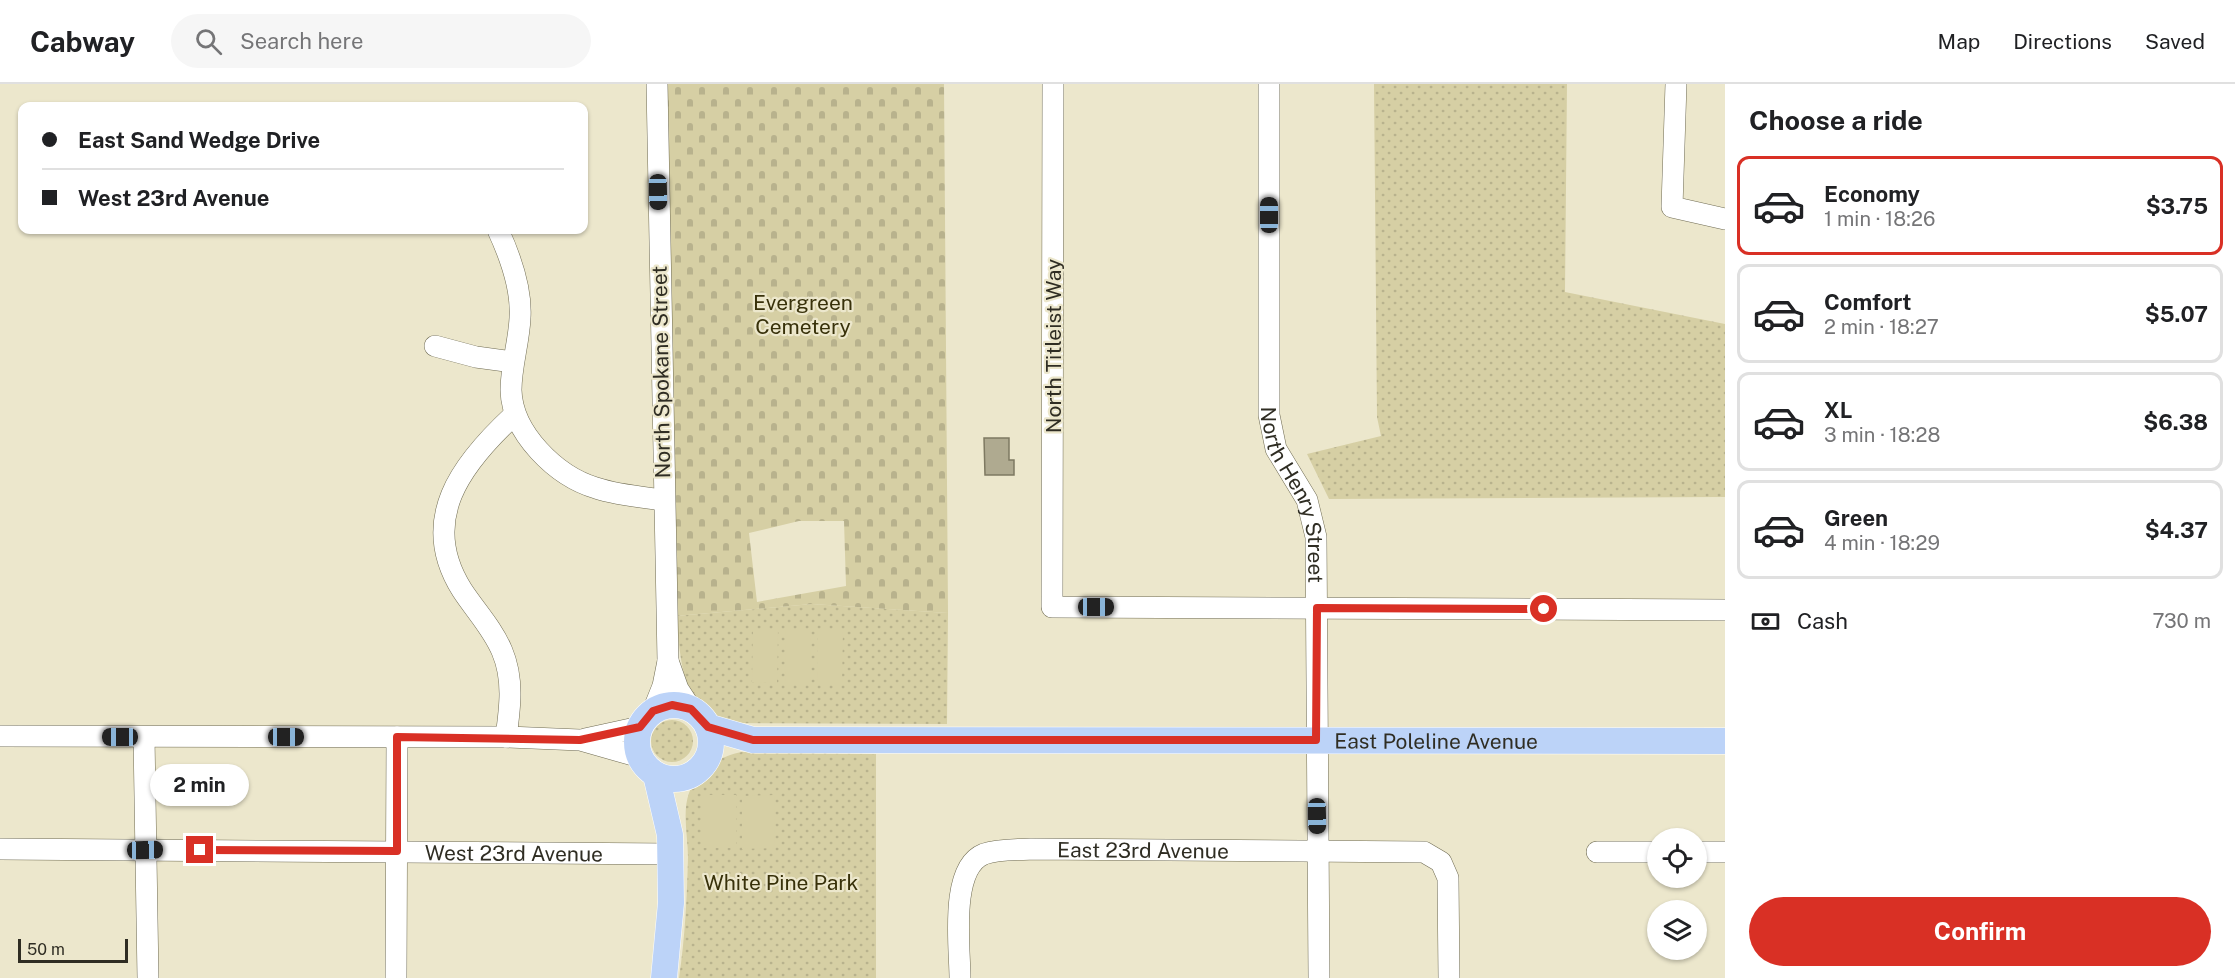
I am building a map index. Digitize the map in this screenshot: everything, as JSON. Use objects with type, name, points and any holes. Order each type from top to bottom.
[{"type":"main road","points":[[664,978],[669,945],[670,844],[648,766],[637,747],[647,719],[672,705],[699,718],[711,739],[710,752],[697,770],[670,844]]},
{"type":"main road","name":"East Poleline Avenue","points":[[699,718],[753,740]]},
{"type":"main road","name":"East Poleline Avenue","points":[[697,770],[728,748],[753,740],[1725,741]]},
{"type":"main road","points":[[648,766],[672,779],[697,770]]},
{"type":"street","name":"North Spokane Street","points":[[647,719],[663,686],[668,661],[663,500],[657,84]]},
{"type":"street","name":"North Titleist Way","points":[[1053,84],[1052,607],[1317,608]]},
{"type":"street","name":"North Henry Street","points":[[1269,84],[1269,415],[1276,449],[1307,500],[1316,537],[1319,978]]},
{"type":"street","points":[[1676,84],[1672,207],[1725,219]]},
{"type":"street","points":[[500,234],[506,247],[520,306],[511,390],[514,415],[524,434],[544,455],[576,479],[596,488],[663,500]]},
{"type":"street","points":[[435,346],[476,357],[513,362]]},
{"type":"street","points":[[506,737],[511,695],[508,670],[498,643],[449,567],[442,529],[452,490],[476,457],[514,415]]},
{"type":"street","points":[[1317,608],[1725,610]]},
{"type":"street","name":"North Spokane Street","points":[[668,661],[678,689],[699,718]]},
{"type":"street","points":[[580,740],[647,719]]},
{"type":"street","points":[[0,736],[506,737],[580,740],[648,766]]},
{"type":"street","points":[[144,737],[148,978]]},
{"type":"street","points":[[396,978],[397,737]]},
{"type":"street","name":"West 23rd Avenue","points":[[0,849],[397,851],[670,844]]},
{"type":"street","name":"East 23rd Avenue","points":[[960,978],[961,888],[974,861],[985,854],[999,851],[1031,849],[1424,852],[1441,862],[1448,878],[1449,978]]},
{"type":"street","points":[[1597,852],[1647,852]]},
{"type":"street","points":[[1707,852],[1725,852]]},
{"type":"green space","name":"Evergreen Cemetery","points":[[656,84],[944,84],[948,613],[812,604],[676,616]],"holes":[[[799,521],[844,521],[846,586],[757,602],[749,533]]]},
{"type":"green space","points":[[1374,84],[1567,84],[1565,292],[1725,324],[1725,497],[1329,499],[1307,454],[1381,436],[1377,417]]},
{"type":"green space","points":[[812,604],[948,613],[947,724],[728,723],[712,717],[700,707],[686,680],[679,648],[676,616]]},
{"type":"green space","points":[[753,629],[778,629],[777,683],[752,682]]},
{"type":"green space","points":[[786,629],[811,629],[810,683],[785,683]]},
{"type":"green space","points":[[818,630],[843,630],[842,683],[817,683]]},
{"type":"green space","points":[[672,720],[680,721],[687,726],[692,733],[692,749],[687,756],[680,761],[672,762],[664,761],[657,756],[652,749],[651,741],[652,733],[657,726],[664,721]]},
{"type":"green space","name":"White Pine Park","points":[[742,752],[876,754],[876,978],[679,978],[686,903],[687,800],[698,777],[710,765]]},
{"type":"green space","points":[[703,795],[736,795],[736,848],[703,848]]},
{"type":"green space","points":[[774,795],[775,848],[742,849],[742,796]]},
{"type":"building","points":[[984,438],[1009,438],[1009,460],[1014,460],[1014,475],[985,475]]},
{"type":"route","points":[[200,850],[397,851],[397,737],[580,740],[640,727],[653,711],[672,705],[691,709],[708,727],[753,740],[1316,740],[1317,608],[1544,609]]}]
